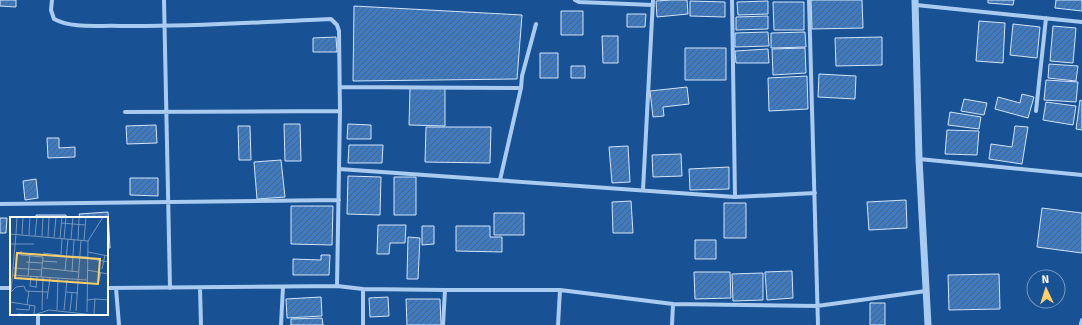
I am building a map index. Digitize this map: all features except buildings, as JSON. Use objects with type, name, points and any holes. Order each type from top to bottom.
[{"type":"street","points":[[52,0],[51,10],[54,19],[62,23],[79,25],[165,26],[331,19],[337,25],[339,31],[340,87],[337,286]]},
{"type":"street","points":[[164,0],[170,288]]},
{"type":"street","points":[[575,0],[579,2],[653,2],[642,190]]},
{"type":"street","points":[[732,0],[735,197]]},
{"type":"street","points":[[809,0],[818,325]]},
{"type":"street","points":[[928,325],[918,159],[916,3],[1082,22]]},
{"type":"street","points":[[1036,111],[1046,18]]},
{"type":"street","points":[[500,180],[521,88],[522,76],[536,24]]},
{"type":"street","points":[[340,87],[521,88]]},
{"type":"street","points":[[125,112],[340,111]]},
{"type":"street","points":[[918,159],[1082,175]]},
{"type":"street","points":[[339,169],[735,197],[815,193]]},
{"type":"street","points":[[0,204],[338,200]]},
{"type":"street","points":[[108,288],[337,286],[363,289],[560,290],[673,304],[817,306],[926,291]]},
{"type":"street","points":[[281,325],[283,287]]},
{"type":"street","points":[[116,288],[119,325]]},
{"type":"street","points":[[200,288],[201,325]]},
{"type":"street","points":[[363,289],[363,325]]},
{"type":"street","points":[[443,325],[445,290]]},
{"type":"street","points":[[558,325],[560,290]]},
{"type":"street","points":[[672,325],[673,304]]}]
